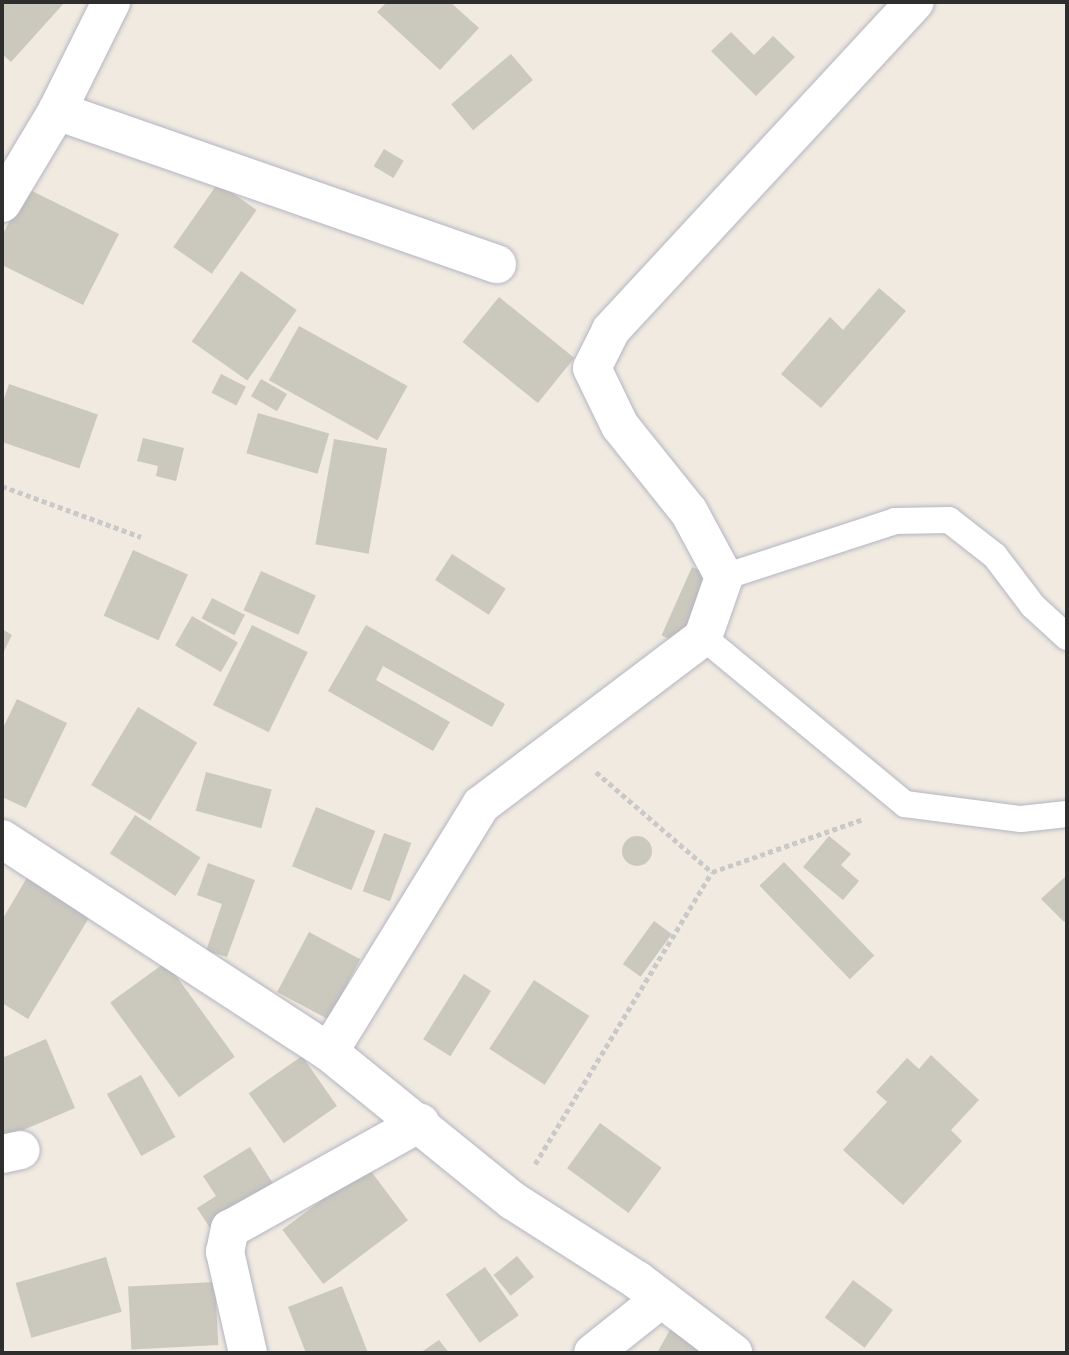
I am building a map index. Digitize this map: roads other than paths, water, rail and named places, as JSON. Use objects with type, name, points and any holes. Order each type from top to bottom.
[{"type":"street","points":[[2,203],[57,111],[111,2]]},
{"type":"street","points":[[329,1052],[481,805],[703,637],[724,577],[690,512],[620,426],[592,368],[611,330],[915,2]]},
{"type":"street","points":[[57,111],[497,264]]},
{"type":"street","points":[[2,839],[329,1052],[513,1201],[661,1299],[733,1353]]},
{"type":"street","points":[[248,1353],[225,1252],[230,1229],[420,1123]]},
{"type":"street","points":[[593,1353],[661,1299]]},
{"type":"lane","points":[[724,577],[895,522],[949,520],[995,556],[1033,606],[1067,637]]},
{"type":"lane","points":[[703,637],[905,804],[1021,819],[1067,814]]}]
